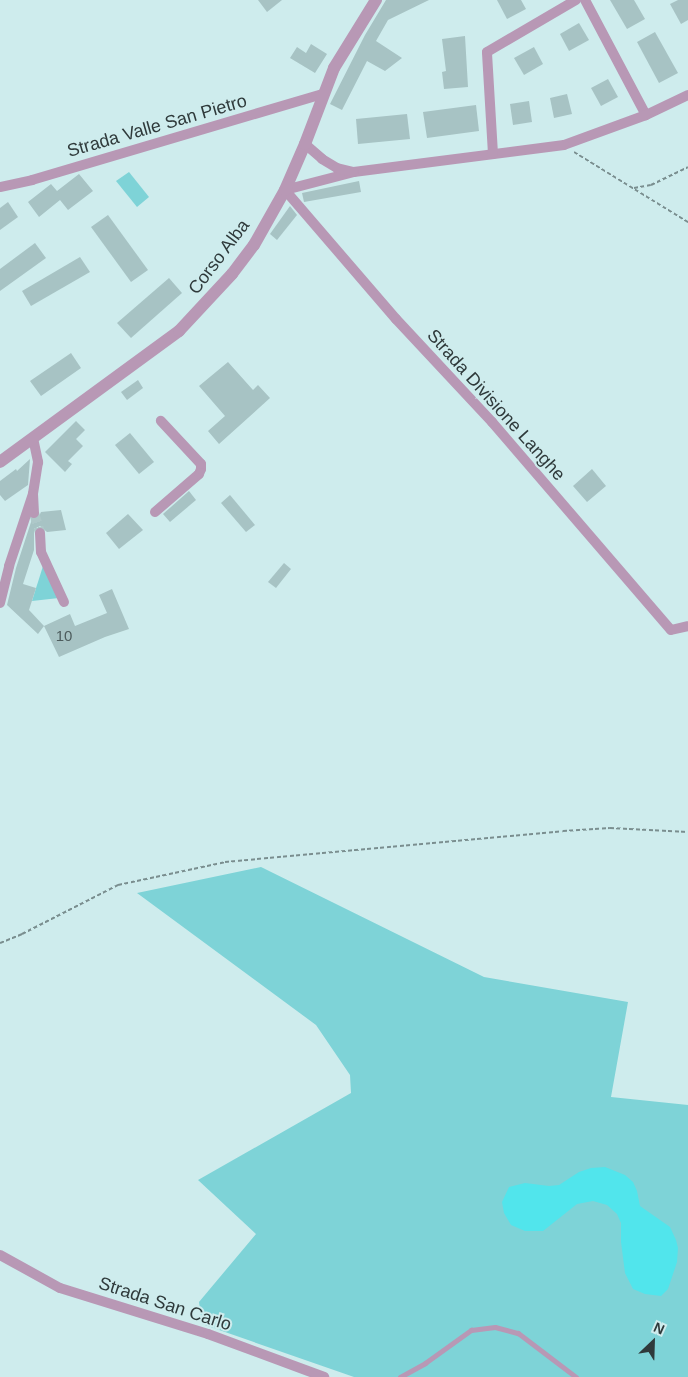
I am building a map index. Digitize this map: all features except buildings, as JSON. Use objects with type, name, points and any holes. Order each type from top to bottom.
[{"type":"street","name":"Corso Alba","points":[[0,462],[179,332],[232,274],[254,244],[285,190],[306,144],[323,94],[347,44],[376,0]]},
{"type":"street","points":[[493,154],[487,52],[576,0]]},
{"type":"street","points":[[585,0],[646,115]]},
{"type":"street","name":"Strada Valle San Pietro","points":[[0,187],[32,180],[323,94]]},
{"type":"street","points":[[285,190],[354,172],[564,145],[646,115],[688,94]]},
{"type":"street","points":[[306,144],[322,159],[337,168],[354,172]]},
{"type":"street","name":"Strada Divisione Langhe","points":[[285,190],[396,319],[492,422],[671,630],[688,626]]},
{"type":"street","points":[[155,512],[199,474],[201,469],[200,464],[161,421]]},
{"type":"street","points":[[0,603],[12,558],[33,494],[38,462],[33,438]]},
{"type":"street","points":[[33,494],[34,513]]},
{"type":"street","points":[[40,533],[41,552],[64,602]]},
{"type":"street","name":"Strada San Carlo","points":[[0,1255],[60,1288],[208,1334],[324,1377]]},
{"type":"lane","points":[[400,1377],[425,1363],[471,1330],[495,1327],[514,1331],[576,1377]]},
{"type":"path","points":[[564,145],[688,222]]},
{"type":"path","points":[[634,188],[651,185],[688,167]]},
{"type":"path","points":[[0,943],[22,934],[118,885],[224,862],[563,831],[610,828],[688,832]]},
{"type":"shaded area","points":[[129,172],[149,197],[137,207],[116,181]]},
{"type":"shaded area","points":[[43,566],[59,598],[32,601]]},
{"type":"shaded area","points":[[261,867],[484,977],[628,1002],[611,1097],[688,1105],[688,1377],[354,1377],[202,1324],[199,1302],[256,1234],[198,1180],[351,1093],[350,1075],[316,1025],[137,893]]},
{"type":"shaded area","points":[[605,1167],[625,1175],[633,1182],[640,1206],[670,1227],[676,1240],[678,1248],[677,1262],[668,1289],[661,1296],[645,1294],[633,1289],[625,1273],[621,1242],[621,1223],[617,1214],[607,1205],[593,1201],[577,1204],[543,1231],[525,1231],[511,1225],[504,1213],[502,1202],[509,1187],[525,1183],[549,1186],[559,1185],[579,1172],[591,1168]]},
{"type":"tunnel","points":[[34,513],[40,533]]}]
